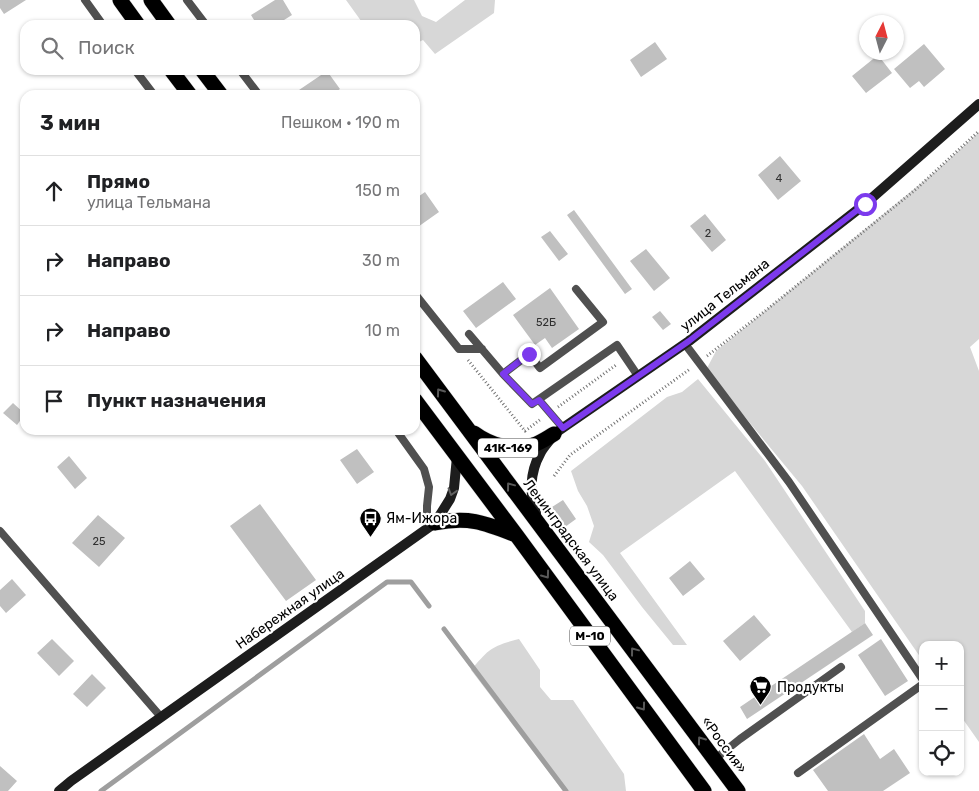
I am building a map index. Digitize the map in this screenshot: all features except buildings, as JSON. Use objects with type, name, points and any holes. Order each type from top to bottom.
[{"type":"highway","points":[[120,0],[134,20]]},
{"type":"highway","points":[[151,0],[165,20]]},
{"type":"highway","points":[[175,75],[186,90]]},
{"type":"highway","points":[[206,75],[217,90]]},
{"type":"highway","name":"Ленинградская улица","points":[[420,365],[684,718]]},
{"type":"highway","name":"М-10","points":[[420,407],[518,536],[704,791]]},
{"type":"highway","name":"41К-169","points":[[465,425],[484,441],[508,448],[532,446],[559,431]]},
{"type":"highway","points":[[431,526],[452,520],[473,521],[518,536]]},
{"type":"highway","name":"«Россия»","points":[[684,718],[738,791]]},
{"type":"main road","name":"улица Тельмана","points":[[539,525],[532,502],[532,477],[540,454],[559,431],[685,344],[865,204],[979,104]]},
{"type":"main road","points":[[431,526],[450,499],[454,488],[457,457]]},
{"type":"main road","name":"Набережная улица","points":[[59,791],[161,716],[431,526]]},
{"type":"lane","points":[[85,0],[99,20]]},
{"type":"lane","points":[[187,0],[202,20]]},
{"type":"lane","points":[[139,75],[150,90]]},
{"type":"lane","points":[[244,75],[255,90]]},
{"type":"lane","points":[[503,374],[529,354],[540,368],[603,322],[576,289]]},
{"type":"lane","points":[[420,300],[459,350],[482,350]]},
{"type":"lane","points":[[469,334],[532,404],[617,345],[638,376]]},
{"type":"lane","points":[[685,344],[789,482],[919,674]]},
{"type":"lane","points":[[539,400],[559,431]]},
{"type":"lane","points":[[400,435],[424,469],[429,487],[427,506],[431,526]]},
{"type":"lane","points":[[0,531],[161,716]]},
{"type":"lane","points":[[715,759],[740,739],[841,668]]},
{"type":"lane","points":[[798,773],[920,686]]},
{"type":"path","points":[[554,476],[570,455],[765,311],[915,190],[979,131]]},
{"type":"shaded area","points":[[346,0],[414,0],[422,16],[436,22],[465,0],[495,0],[494,13],[435,54],[423,40],[420,42],[420,20],[360,20]]},
{"type":"shaded area","points":[[979,132],[979,339],[970,347],[979,371],[979,742],[964,721],[964,641],[919,641],[919,655],[802,486],[706,370],[716,351],[936,171]]},
{"type":"shaded area","points":[[698,379],[765,461],[865,611],[865,623],[852,632],[735,471],[620,553],[687,645],[673,645],[603,555],[589,542],[594,526],[571,471],[667,397],[682,392]]},
{"type":"shaded area","points":[[519,639],[540,670],[540,687],[551,700],[573,700],[624,774],[626,791],[563,791],[471,670],[491,649]]},
{"type":"waterway","points":[[101,791],[387,582],[411,582],[429,606]]},
{"type":"waterway","points":[[444,629],[566,791]]},
{"type":"place","name":"Ям-Ижора","points":[[370,537]]},
{"type":"place","name":"Продукты","points":[[761,706]]},
{"type":"route","points":[[529,354],[503,374],[532,404],[539,400],[563,428],[689,341],[865,204]]}]
